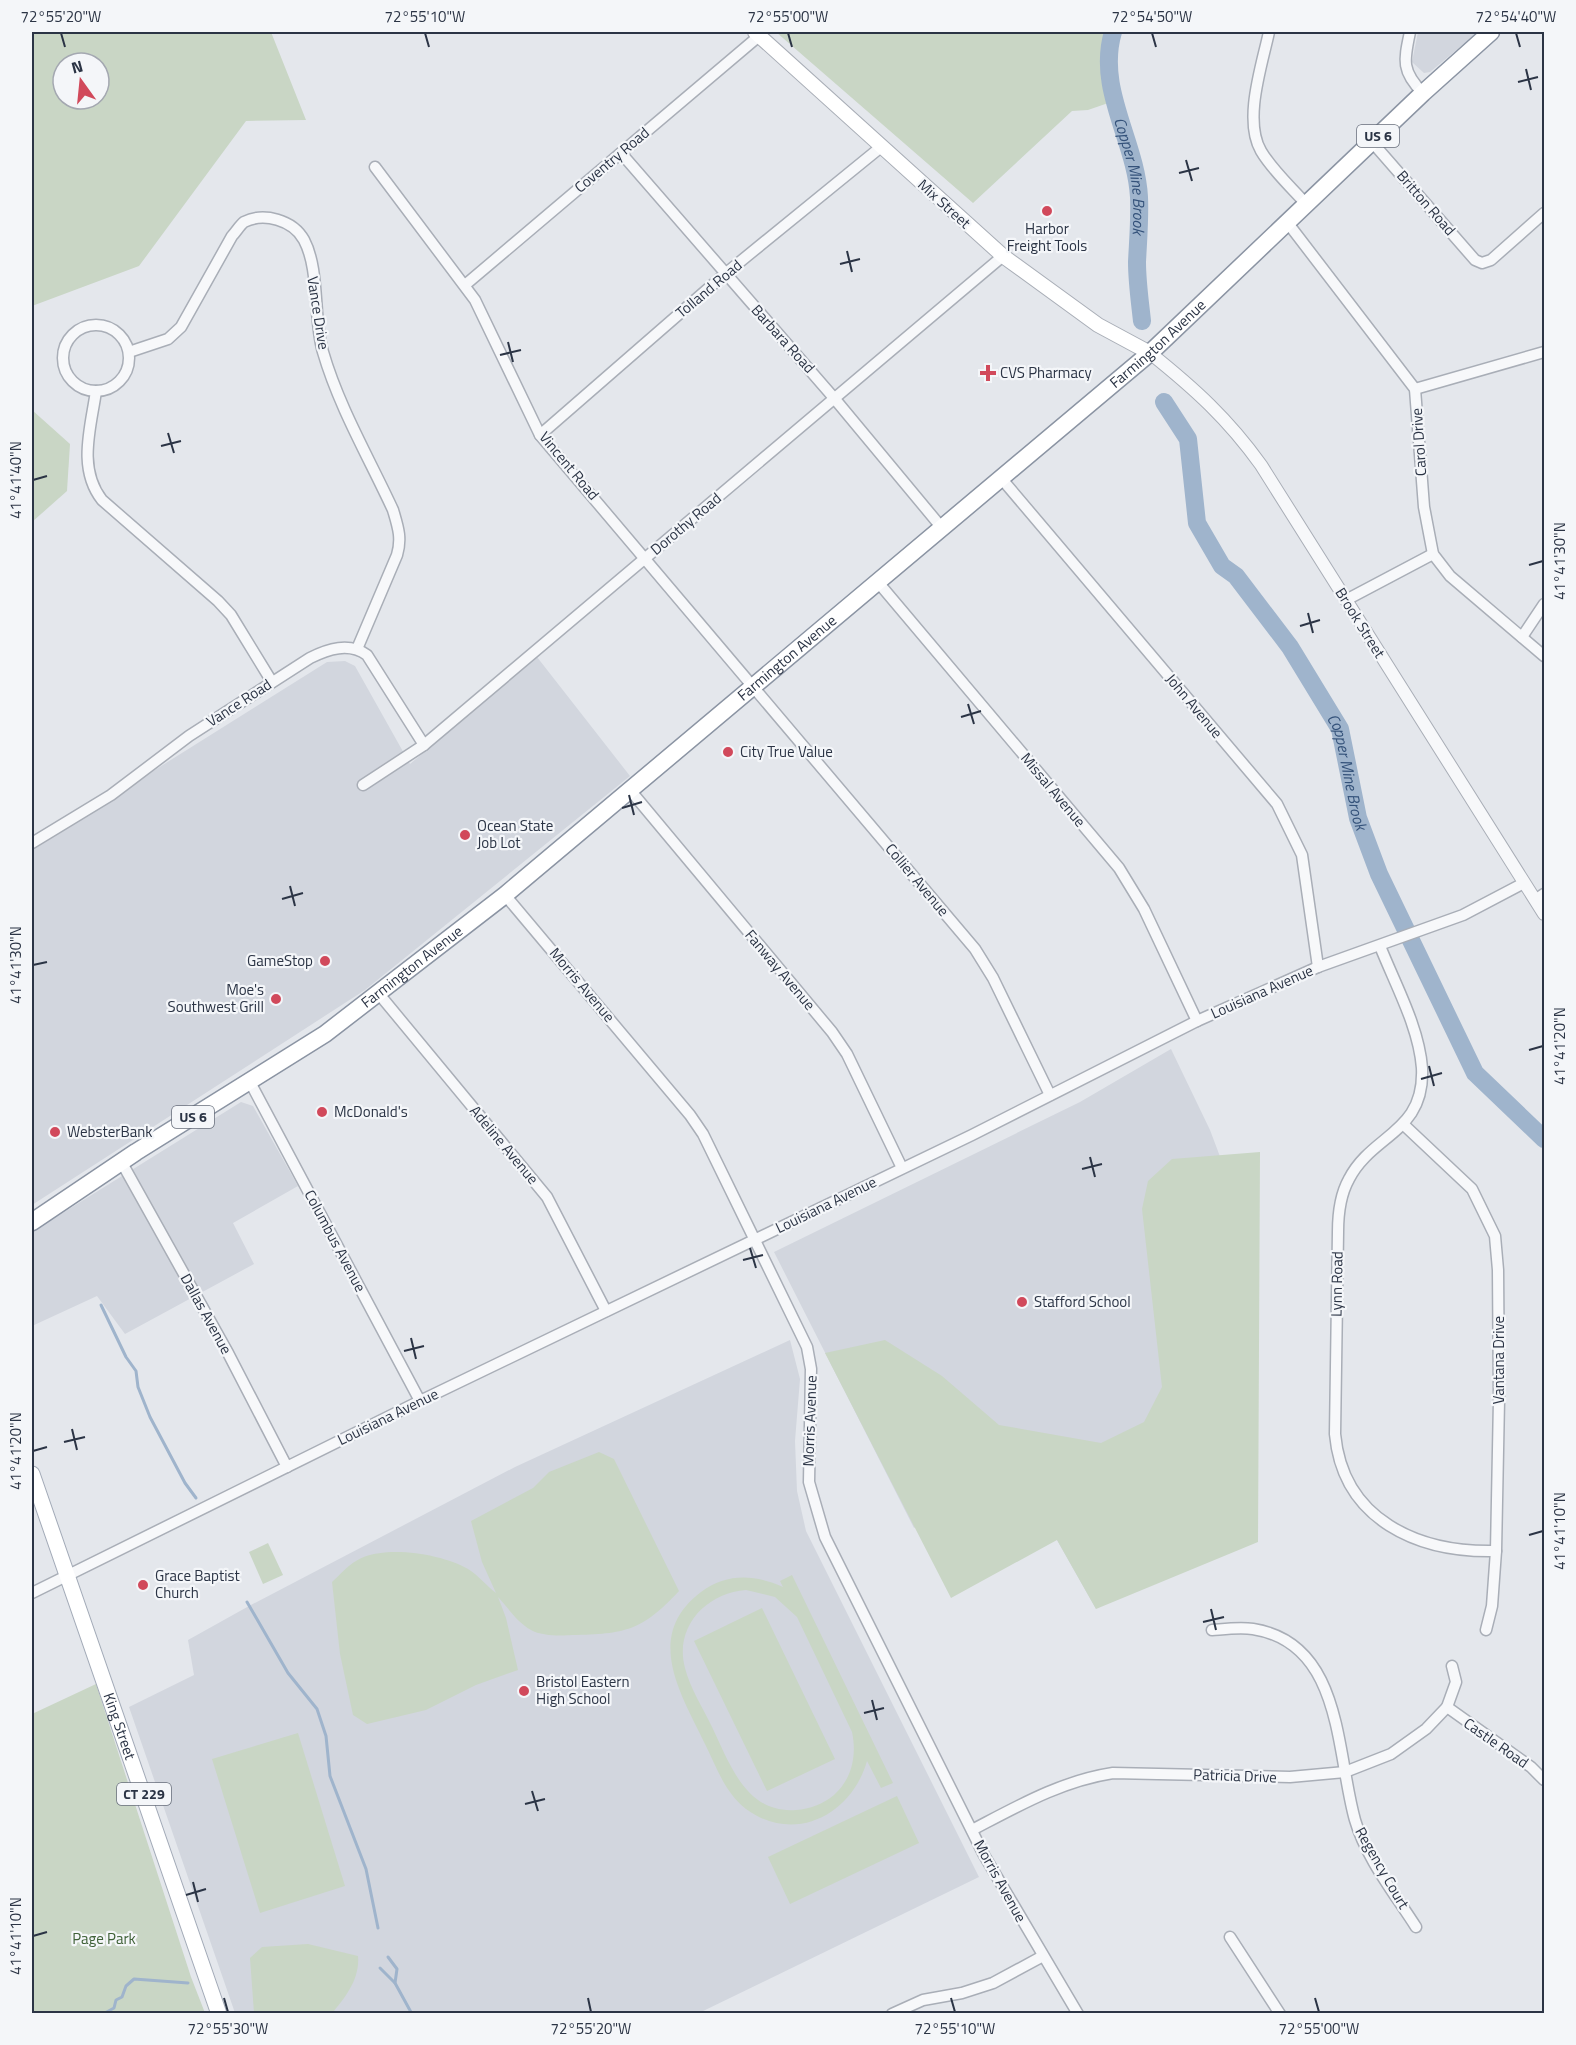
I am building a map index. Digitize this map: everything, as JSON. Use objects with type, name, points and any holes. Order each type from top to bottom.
[{"type":"highway","name":"Farmington Avenue","points":[[32,1222],[325,1035],[505,895],[1150,354],[1423,93],[1491,32]]},
{"type":"main road","name":"Mix Street","points":[[757,34],[1003,256],[1092,320],[1150,354]]},
{"type":"main road","name":"King Street","points":[[32,1474],[219,2013]]},
{"type":"street","points":[[1269,32],[1253,111],[1254,132],[1261,151],[1306,204]]},
{"type":"street","points":[[1410,32],[1406,57],[1407,72],[1423,93]]},
{"type":"street","name":"Coventry Road","points":[[465,285],[757,34]]},
{"type":"street","name":"Britton Road","points":[[1372,142],[1475,260],[1482,263],[1491,260],[1545,213]]},
{"type":"street","name":"Tolland Road","points":[[540,435],[725,274],[881,147]]},
{"type":"street","name":"Barbara Road","points":[[621,153],[834,398],[942,528]]},
{"type":"street","name":"Vincent Road","points":[[375,168],[465,285],[540,435],[647,557],[754,685]]},
{"type":"street","name":"Vance Drive","points":[[129,352],[168,339],[181,327],[232,236],[243,223],[262,217],[278,219],[294,228],[303,239],[309,256],[316,322],[323,351],[334,384],[393,510],[399,529],[400,542],[397,555],[357,649]]},
{"type":"street","name":"Carol Drive","points":[[1287,222],[1415,388],[1424,507],[1432,554]]},
{"type":"street","name":"Dorothy Road","points":[[363,785],[424,745],[1003,256]]},
{"type":"street","points":[[87,326],[108,327],[124,340],[129,352],[127,371],[121,379],[114,386],[96,391],[77,385],[65,369],[63,358],[69,338],[87,326]]},
{"type":"street","points":[[1415,388],[1545,352]]},
{"type":"street","name":"Brook Street","points":[[1150,354],[1203,397],[1235,429],[1261,465],[1524,883],[1540,897],[1545,914]]},
{"type":"street","points":[[96,391],[87,452],[92,488],[102,500],[231,615],[272,682]]},
{"type":"street","name":"John Avenue","points":[[1001,478],[1276,804],[1302,855],[1318,967]]},
{"type":"street","points":[[1346,600],[1432,554],[1450,576],[1545,656]]},
{"type":"street","name":"Missal Avenue","points":[[878,581],[1119,868],[1144,909],[1197,1021]]},
{"type":"street","points":[[1521,637],[1545,604]]},
{"type":"street","points":[[357,649],[374,663],[424,745]]},
{"type":"street","name":"Vance Road","points":[[32,843],[111,795],[189,736],[272,682],[328,650],[357,649]]},
{"type":"street","name":"Collier Avenue","points":[[754,685],[975,949],[993,978],[1050,1095]]},
{"type":"street","name":"Fanway Avenue","points":[[630,790],[832,1032],[847,1054],[902,1168]]},
{"type":"street","name":"Louisiana Avenue","points":[[32,1593],[420,1401],[902,1168],[1197,1021],[1318,967],[1419,933],[1463,915],[1524,883]]},
{"type":"street","name":"Morris Avenue","points":[[505,895],[690,1115],[703,1134],[807,1347],[812,1369],[809,1482],[825,1538],[972,1830],[1078,2013]]},
{"type":"street","name":"Lynn Road","points":[[1380,946],[1412,1026],[1422,1066],[1417,1100],[1404,1125],[1358,1166],[1341,1199],[1337,1292],[1335,1434],[1337,1457],[1354,1493],[1376,1517],[1397,1530],[1445,1548],[1496,1551]]},
{"type":"street","name":"Adeline Avenue","points":[[379,994],[547,1197],[606,1311]]},
{"type":"street","name":"Columbus Avenue","points":[[250,1082],[420,1401]]},
{"type":"street","name":"Vantana Drive","points":[[1404,1125],[1472,1189],[1495,1236],[1498,1269],[1499,1400],[1496,1551],[1492,1606],[1486,1630]]},
{"type":"street","name":"Dallas Avenue","points":[[122,1163],[228,1353],[287,1467]]},
{"type":"street","name":"Regency Court","points":[[1212,1630],[1253,1629],[1280,1637],[1303,1652],[1324,1684],[1334,1714],[1355,1821],[1363,1839],[1416,1927]]},
{"type":"street","name":"Patricia Drive","points":[[972,1830],[1041,1794],[1089,1777],[1113,1773],[1290,1777],[1345,1772],[1391,1754],[1426,1729],[1447,1707],[1456,1682],[1452,1666]]},
{"type":"street","name":"Castle Road","points":[[1447,1707],[1531,1767],[1545,1780]]},
{"type":"street","points":[[1230,1936],[1280,2013]]},
{"type":"street","points":[[892,2013],[923,2000],[962,1993],[993,1983],[1043,1956]]},
{"type":"shaded area","points":[[1418,32],[1478,32],[1430,72],[1424,73],[1412,62]]},
{"type":"shaded area","points":[[537,657],[630,776],[365,990],[32,1205],[32,847],[327,662],[345,661],[355,666],[410,764]]},
{"type":"shaded area","name":"Stafford School","points":[[1171,1049],[1210,1130],[1245,1223],[1096,1609],[1018,1471],[914,1528],[774,1252],[1080,1102]]},
{"type":"shaded area","points":[[241,1102],[253,1106],[298,1186],[233,1223],[254,1264],[125,1334],[97,1296],[32,1326],[32,1232]]},
{"type":"shaded area","name":"Bristol Eastern High School","points":[[790,1340],[800,1379],[795,1441],[797,1491],[806,1531],[979,1877],[699,2013],[235,2013],[129,1707],[194,1675],[188,1640],[249,1606],[515,1467]]},
{"type":"green space","points":[[32,32],[271,32],[306,120],[246,121],[139,266],[32,306]]},
{"type":"green space","points":[[776,32],[1113,32],[1109,58],[1114,101],[1088,110],[1072,111],[973,203]]},
{"type":"green space","points":[[32,410],[70,444],[67,491],[32,522]]},
{"type":"green space","points":[[1260,1152],[1258,1542],[1096,1609],[1057,1540],[951,1598],[825,1353],[885,1340],[942,1376],[999,1425],[1101,1443],[1144,1422],[1162,1387],[1142,1209],[1148,1181],[1172,1159]]},
{"type":"green space","points":[[599,1452],[614,1459],[679,1591],[654,1615],[632,1628],[606,1633],[567,1635],[545,1634],[531,1630],[517,1619],[498,1597],[506,1618],[518,1670],[476,1685],[426,1710],[367,1724],[353,1715],[340,1654],[332,1582],[353,1563],[367,1556],[396,1552],[412,1553],[443,1559],[468,1569],[496,1593],[482,1562],[471,1521],[533,1488],[549,1472]]},
{"type":"green space","points":[[268,1543],[283,1575],[263,1584],[249,1552]]},
{"type":"green space","points":[[792,1575],[893,1783],[881,1788],[867,1761],[860,1780],[849,1796],[835,1809],[802,1824],[783,1824],[765,1819],[746,1809],[732,1795],[722,1779],[678,1686],[672,1666],[670,1646],[674,1627],[684,1609],[701,1592],[711,1586],[720,1581],[741,1577],[762,1580],[783,1587],[780,1581]],"holes":[[[746,1590],[775,1597],[797,1617],[852,1732],[854,1749],[852,1766],[840,1789],[821,1803],[796,1810],[779,1809],[764,1804],[742,1784],[733,1771],[693,1690],[685,1668],[683,1653],[684,1639],[689,1626],[706,1605],[731,1593]]]},
{"type":"green space","points":[[762,1608],[835,1759],[767,1791],[694,1641]]},
{"type":"green space","name":"Page Park","points":[[96,1684],[191,1977],[205,2013],[32,2013],[32,1714]]},
{"type":"green space","points":[[298,1733],[345,1886],[260,1913],[212,1759]]},
{"type":"green space","points":[[897,1796],[919,1843],[790,1904],[768,1857]]},
{"type":"green space","points":[[308,1944],[358,1956],[357,1972],[351,1987],[332,2013],[254,2013],[250,1958],[262,1947]]},
{"type":"waterway","name":"Copper Mine Brook","points":[[1113,32],[1109,53],[1109,74],[1136,176],[1139,197],[1137,269],[1142,321]]},
{"type":"waterway","name":"Copper Mine Brook","points":[[1164,402],[1188,439],[1197,523],[1222,566],[1236,576],[1290,647],[1340,729],[1358,818],[1379,874],[1475,1073],[1544,1139]]},
{"type":"waterway","points":[[101,1305],[126,1357],[136,1371],[138,1387],[150,1417],[185,1483],[196,1498]]},
{"type":"waterway","points":[[247,1602],[288,1673],[317,1709],[326,1736],[330,1776],[366,1869],[378,1928]]},
{"type":"waterway","points":[[388,1957],[397,1969],[395,1983],[412,2014]]},
{"type":"waterway","points":[[380,1968],[395,1983]]},
{"type":"waterway","points":[[103,2014],[114,2008],[116,2000],[122,1997],[126,1986],[134,1979],[188,1983]]},
{"type":"place","name":"Harbor Freight Tools","points":[[1047,211]]},
{"type":"place","name":"CVS Pharmacy","points":[[988,373]]},
{"type":"place","name":"City True Value","points":[[728,752]]},
{"type":"place","name":"Ocean State Job Lot","points":[[465,835]]},
{"type":"place","name":"GameStop","points":[[325,961]]},
{"type":"place","name":"Moe's Southwest Grill","points":[[276,999]]},
{"type":"place","name":"McDonald's","points":[[322,1112]]},
{"type":"place","name":"WebsterBank","points":[[55,1132]]},
{"type":"place","name":"Stafford School","points":[[1022,1302]]},
{"type":"place","name":"Grace Baptist Church","points":[[143,1585]]},
{"type":"place","name":"Bristol Eastern High School","points":[[524,1691]]}]
